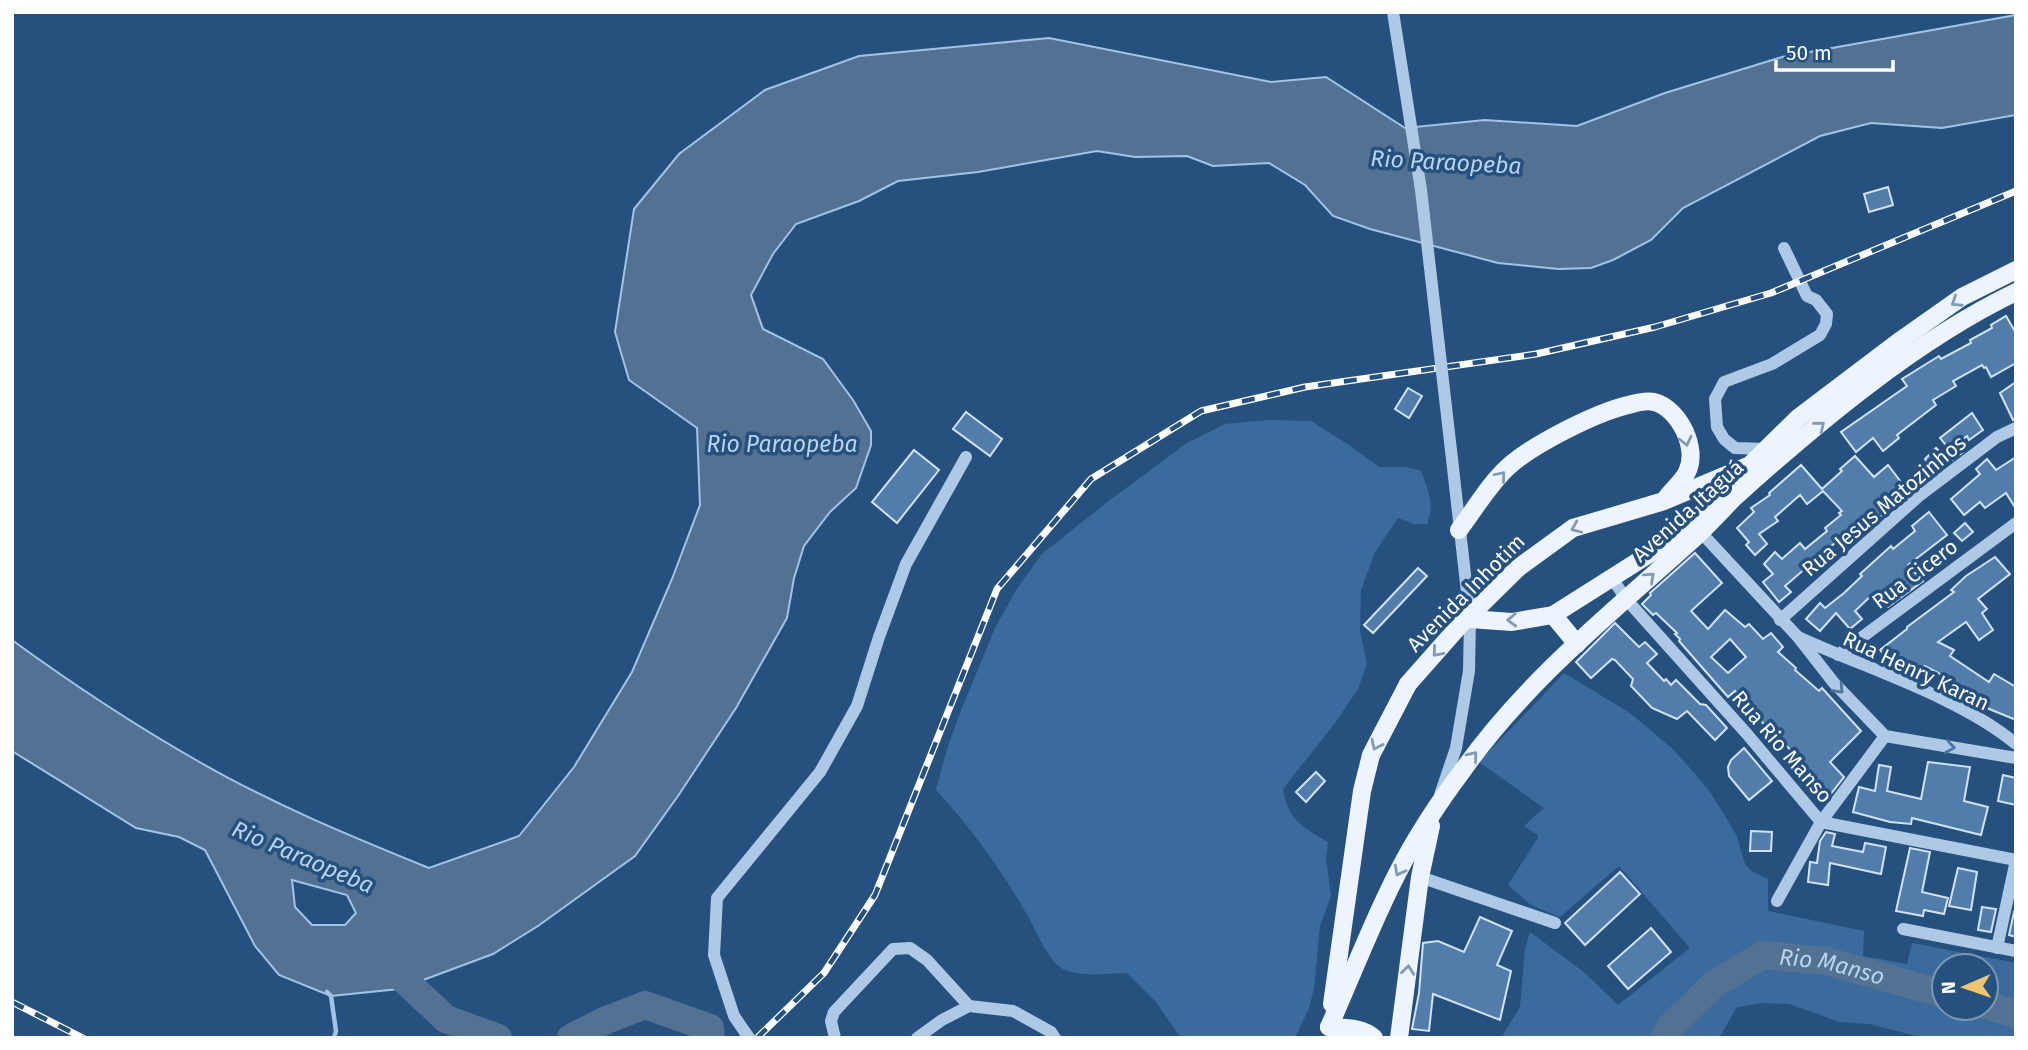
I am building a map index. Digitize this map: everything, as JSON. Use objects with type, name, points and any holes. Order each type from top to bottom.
[{"type":"main road","name":"Avenida Inhotim","points":[[1326,1032],[1371,755],[1408,684],[1461,624],[1518,568],[1573,528],[1664,501],[1750,465],[1798,418],[1901,340],[1962,297],[2016,270]]},
{"type":"main road","name":"Avenida Itaguá","points":[[1326,1032],[1398,872],[1464,767],[1507,714],[1696,527],[1899,363],[1979,310],[2016,292]]},
{"type":"main road","points":[[1459,530],[1508,467],[1529,452],[1561,433],[1614,410],[1644,402],[1654,402],[1676,414],[1689,448],[1687,472],[1664,501]]},
{"type":"main road","points":[[1470,619],[1512,622],[1553,615],[1696,527],[1750,465]]},
{"type":"main road","points":[[1553,615],[1577,644]]},
{"type":"main road","points":[[1399,1038],[1420,877],[1434,812]]},
{"type":"main road","points":[[1326,1032],[1352,1028],[1369,1033],[1374,1038]]},
{"type":"street","points":[[1393,12],[1421,190],[1470,619],[1469,671],[1464,709],[1456,748],[1434,812]]},
{"type":"street","points":[[1766,449],[1735,448],[1724,439],[1717,427],[1715,399],[1724,382],[1772,363],[1820,335],[1826,324],[1827,314],[1816,300],[1807,296],[1784,248]]},
{"type":"street","name":"Rua Jesus Matozinhos","points":[[1780,620],[1919,496],[1997,437],[2016,428]]},
{"type":"street","points":[[749,1038],[734,1016],[714,955],[717,898],[820,772],[857,706],[878,637],[906,564],[967,457]]},
{"type":"street","name":"Rua Cicero","points":[[1838,655],[2016,523]]},
{"type":"street","name":"Rua Henry Karan","points":[[1696,527],[1798,637],[1834,683],[1885,736]]},
{"type":"street","name":"Rua Rio Manso","points":[[1612,578],[1626,599],[1747,734],[1821,822],[2016,860]]},
{"type":"street","name":"Rua Henry Karan","points":[[1798,637],[1936,697],[1976,717],[2016,744]]},
{"type":"street","points":[[1777,901],[1821,822],[1885,736],[2016,758]]},
{"type":"street","points":[[1997,948],[2016,860]]},
{"type":"street","points":[[1420,877],[1555,923]]},
{"type":"street","points":[[1903,929],[2016,951]]},
{"type":"street","points":[[835,1038],[831,1021],[834,1012],[893,949],[910,948],[927,960],[969,1006]]},
{"type":"street","points":[[917,1038],[942,1020],[969,1006],[1013,1012],[1051,1032],[1055,1038]]},
{"type":"shaded area","points":[[1269,420],[1311,421],[1379,467],[1406,467],[1421,471],[1430,498],[1430,510],[1427,524],[1414,524],[1398,518],[1375,552],[1361,590],[1360,631],[1367,664],[1358,689],[1283,789],[1288,808],[1298,822],[1328,842],[1326,859],[1331,896],[1320,926],[1314,988],[1309,1008],[1295,1038],[1181,1038],[1156,1002],[1127,973],[1070,972],[1053,961],[999,869],[936,790],[962,708],[996,626],[1016,590],[1042,554],[1187,443],[1225,424]]},
{"type":"shaded area","points":[[1564,673],[1630,713],[1673,749],[1708,789],[1737,837],[1745,864],[1750,870],[1768,879],[1768,911],[1864,931],[1863,956],[1907,964],[1912,943],[1959,952],[1930,952],[1930,1022],[2000,1022],[2000,960],[2016,963],[2016,1038],[1924,1038],[1870,1024],[1840,1022],[1789,1004],[1763,1003],[1737,1007],[1719,1038],[1501,1038],[1520,1007],[1525,949],[1530,932],[1585,973],[1618,1005],[1690,948],[1619,866],[1560,917],[1531,905],[1508,885],[1539,836],[1524,826],[1544,808],[1479,762]]},
{"type":"water","name":"Rio Paraopeba","points":[[2016,15],[2016,115],[1942,128],[1871,123],[1820,136],[1683,208],[1651,240],[1591,268],[1558,269],[1498,263],[1370,229],[1333,216],[1305,185],[1269,163],[1213,166],[1187,156],[1135,157],[1097,151],[978,172],[898,181],[859,201],[796,224],[773,254],[751,295],[763,329],[823,359],[853,400],[871,431],[871,445],[856,488],[830,512],[804,546],[794,578],[787,618],[736,708],[635,856],[538,926],[493,954],[399,989],[331,996],[279,975],[255,946],[205,850],[179,837],[136,828],[12,751],[12,640],[126,718],[224,776],[311,818],[429,868],[519,836],[574,767],[632,672],[700,505],[697,428],[629,380],[615,332],[634,209],[679,154],[765,90],[859,56],[1049,38],[1271,82],[1326,77],[1405,128],[1485,120],[1577,126],[1665,93],[1782,57]],"holes":[[[292,880],[347,895],[356,913],[345,925],[312,925],[295,907]]]},
{"type":"building","points":[[1888,187],[1893,205],[1869,212],[1864,194]]},
{"type":"building","points":[[2006,316],[2016,333],[2016,363],[1991,377],[1982,365],[1953,381],[1956,386],[1933,400],[1936,405],[1897,435],[1899,438],[1883,451],[1873,438],[1856,452],[1841,432],[1907,386],[1902,379],[1939,356],[1941,359],[1971,343],[1970,340],[1992,328],[1991,325]]},
{"type":"building","points":[[2016,382],[2016,419],[2013,420],[2000,393]]},
{"type":"building","points":[[1408,388],[1422,396],[1409,418],[1395,409]]},
{"type":"building","points":[[966,412],[1002,439],[990,456],[953,429]]},
{"type":"building","points":[[1972,413],[1983,430],[1969,440],[1967,436],[1953,447],[1957,445],[1963,452],[1914,489],[1908,481],[1930,465],[1925,459],[1936,448],[1943,455],[1950,450],[1940,438]]},
{"type":"building","points":[[914,450],[939,470],[897,523],[872,502]]},
{"type":"building","points":[[1855,456],[1874,477],[1888,465],[1904,486],[1885,501],[1890,509],[1856,535],[1853,531],[1837,544],[1836,542],[1785,586],[1791,592],[1779,602],[1763,582],[1773,574],[1764,564],[1775,552],[1782,559],[1800,543],[1805,549],[1827,531],[1825,528],[1841,515],[1839,513],[1842,511],[1823,491],[1807,504],[1800,495],[1775,517],[1778,521],[1759,534],[1767,544],[1755,555],[1746,545],[1749,542],[1737,528],[1754,512],[1751,508],[1770,495],[1769,493],[1801,465],[1822,489]]},
{"type":"building","points":[[2016,457],[2016,509],[2006,493],[1985,508],[1980,502],[1964,515],[1951,499],[1980,474],[1976,469],[1987,459],[1996,470]]},
{"type":"building","points":[[1929,512],[1947,535],[1908,565],[1923,581],[1888,607],[1875,592],[1855,611],[1862,619],[1850,629],[1836,613],[1820,631],[1806,619],[1820,603],[1825,608],[1844,593],[1862,576],[1860,574],[1891,546],[1893,549],[1915,531],[1912,526]]},
{"type":"building","points":[[1965,523],[1973,532],[1962,541],[1954,533]]},
{"type":"building","points":[[1695,553],[1722,583],[1691,611],[1708,629],[1725,610],[1745,627],[1749,624],[1763,639],[1771,633],[1783,647],[1778,652],[1819,691],[1822,688],[1861,731],[1830,762],[1844,777],[1830,795],[1735,691],[1728,697],[1679,641],[1675,634],[1677,633],[1642,604],[1650,593]],"holes":[[[1730,639],[1746,657],[1728,673],[1711,657]]]},
{"type":"building","points":[[1995,557],[2010,574],[1978,599],[1987,609],[1982,613],[1993,630],[1979,640],[1966,622],[1938,642],[1954,650],[1950,656],[1989,682],[1994,674],[2016,687],[2016,720],[1982,706],[1946,680],[1948,678],[1925,666],[1911,672],[1892,665],[1880,650],[1954,592],[1951,590],[1966,576]]},
{"type":"building","points":[[1418,568],[1427,576],[1373,633],[1364,625]]},
{"type":"building","points":[[1615,623],[1639,647],[1645,642],[1657,654],[1647,663],[1664,681],[1666,679],[1671,685],[1676,680],[1700,704],[1706,705],[1727,728],[1715,740],[1687,711],[1677,719],[1652,708],[1631,686],[1633,679],[1615,660],[1612,659],[1591,678],[1576,662]]},
{"type":"building","points":[[1744,748],[1772,781],[1749,800],[1729,776],[1728,767],[1731,760]]},
{"type":"building","points":[[1928,762],[1970,767],[1964,801],[1988,807],[1981,835],[1912,818],[1911,824],[1890,822],[1853,812],[1859,787],[1875,791],[1879,765],[1891,767],[1887,791],[1921,799]]},
{"type":"building","points":[[1316,772],[1325,781],[1306,802],[1296,792]]},
{"type":"building","points":[[2003,775],[2016,778],[2016,805],[1998,801]]},
{"type":"building","points":[[1751,831],[1772,832],[1771,851],[1750,851]]},
{"type":"building","points":[[1826,832],[1835,834],[1832,846],[1863,852],[1865,843],[1886,847],[1881,874],[1830,863],[1828,885],[1808,882],[1810,862],[1817,863],[1820,841]]},
{"type":"building","points":[[1910,848],[1930,852],[1922,892],[1948,898],[1944,914],[1924,910],[1923,916],[1896,911]]},
{"type":"building","points":[[1958,868],[1977,872],[1971,910],[1949,906]]},
{"type":"building","points":[[1620,872],[1640,894],[1585,945],[1565,923]]},
{"type":"building","points":[[1982,907],[1996,909],[1991,932],[1978,930]]},
{"type":"building","points":[[2014,912],[2016,913],[2016,937],[2009,935]]},
{"type":"building","points":[[1480,917],[1512,931],[1497,965],[1511,971],[1500,1020],[1433,994],[1429,1031],[1412,1029],[1419,993],[1423,943],[1438,941],[1464,952]]},
{"type":"building","points":[[1651,928],[1671,952],[1628,989],[1608,966]]},
{"type":"waterway","name":"Rio Manso","points":[[1664,1038],[1670,1027],[1714,984],[1763,955],[1826,961],[1930,990]]},
{"type":"waterway","name":"Rio Manso","points":[[384,957],[386,963],[446,1019],[498,1038]]},
{"type":"waterway","points":[[327,992],[331,996],[336,1031],[334,1038]]},
{"type":"waterway","name":"Rio Manso","points":[[571,1038],[645,1005],[710,1028],[711,1038]]},
{"type":"waterway","name":"Rio Manso","points":[[2000,1009],[2016,1014]]},
{"type":"railway","points":[[757,1038],[824,973],[875,895],[997,589],[1091,479],[1201,411],[1305,387],[1536,354],[1655,327],[1771,293],[2016,191]]},
{"type":"railway","points":[[12,1002],[83,1038]]}]
